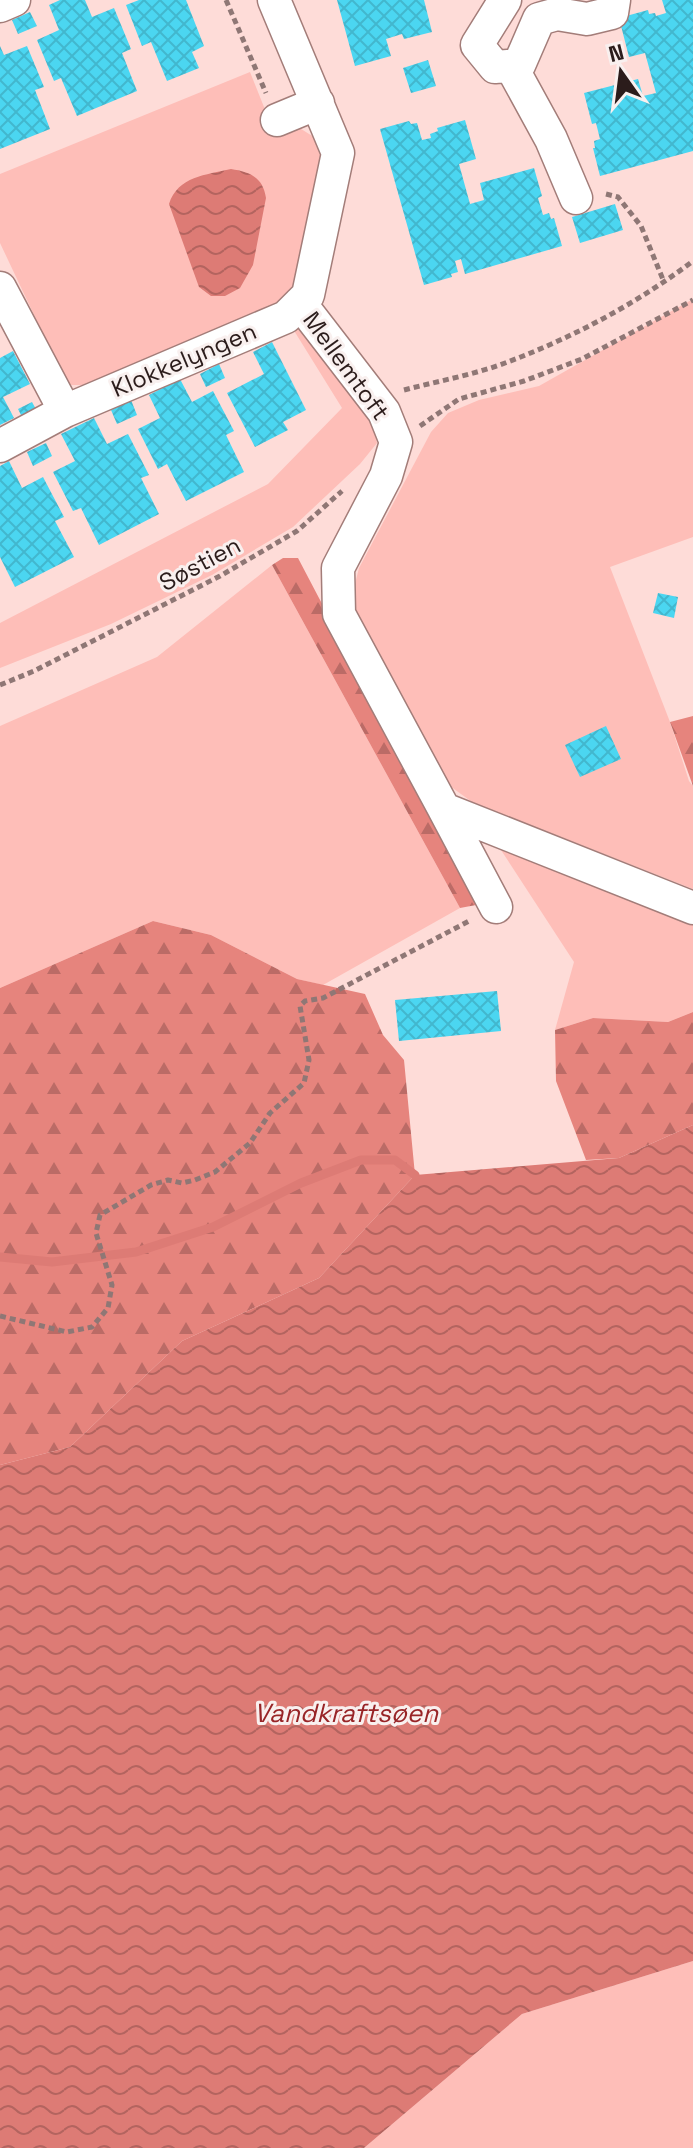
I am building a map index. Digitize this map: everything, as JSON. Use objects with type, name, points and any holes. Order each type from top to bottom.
[{"type":"street","points":[[0,6],[14,0]]},
{"type":"street","name":"Mellemtoft","points":[[274,0],[338,153],[308,295],[300,303],[384,412],[396,442],[386,476],[338,568],[339,614],[496,907]]},
{"type":"street","points":[[505,0],[477,45],[495,67],[519,65],[539,19],[557,14],[587,19],[612,13],[614,0]]},
{"type":"street","points":[[511,66],[551,139],[576,198]]},
{"type":"street","points":[[277,120],[318,103]]},
{"type":"street","points":[[0,288],[65,411]]},
{"type":"street","name":"Klokkelyngen","points":[[0,446],[65,411],[286,317],[300,303]]},
{"type":"street","points":[[444,809],[693,908]]},
{"type":"path","points":[[226,0],[277,120]]},
{"type":"path","points":[[576,198],[606,194],[618,197],[641,226],[664,283]]},
{"type":"path","points":[[402,390],[503,364],[585,329],[664,283],[693,261]]},
{"type":"path","points":[[396,442],[459,399],[524,381],[582,359],[693,300]]},
{"type":"path","name":"Søstien","points":[[0,685],[34,671],[220,576],[297,531],[352,481]]},
{"type":"path","points":[[0,1316],[67,1332],[92,1327],[108,1308],[112,1285],[96,1233],[100,1215],[151,1185],[168,1180],[182,1183],[215,1172],[250,1143],[270,1113],[304,1083],[309,1060],[300,1006],[305,1001],[323,998],[496,907]]},
{"type":"shaded area","points":[[250,72],[274,132],[298,127],[317,139],[326,167],[292,299],[89,385],[71,385],[60,370],[0,243],[0,174]]},
{"type":"shaded area","points":[[693,299],[693,537],[610,567],[693,786],[693,889],[472,802],[432,773],[348,611],[359,568],[431,432],[448,413],[479,400],[539,386]]},
{"type":"shaded area","points":[[308,326],[373,425],[377,443],[360,464],[293,527],[212,575],[111,624],[0,668],[0,623],[268,484],[342,408],[293,329]]},
{"type":"shaded area","points":[[272,565],[460,908],[323,985],[297,979],[211,935],[153,921],[0,988],[0,726],[157,657]]},
{"type":"shaded area","points":[[499,847],[693,916],[693,1012],[668,1022],[593,1018],[555,1030],[574,962]]},
{"type":"shaded area","points":[[693,1961],[693,2148],[364,2148],[522,2014]]},
{"type":"green space","points":[[283,558],[298,558],[469,884],[476,905],[460,908],[272,565]]},
{"type":"green space","points":[[693,716],[693,786],[670,722]]},
{"type":"green space","points":[[153,921],[211,935],[297,979],[365,994],[383,1035],[404,1060],[415,1175],[319,1278],[182,1341],[70,1447],[0,1465],[0,988]]},
{"type":"green space","points":[[693,1012],[693,1125],[619,1158],[586,1160],[556,1081],[555,1030],[593,1018],[668,1022]]},
{"type":"water","points":[[231,169],[259,180],[266,198],[253,265],[240,288],[225,296],[211,296],[199,287],[169,204],[186,182]]},
{"type":"water","name":"Vandkraftsøen","points":[[693,1125],[693,1961],[522,2014],[364,2148],[0,2148],[0,1465],[70,1447],[182,1341],[319,1278],[415,1175],[619,1158]]},
{"type":"building","points":[[60,0],[85,0],[92,17],[114,8],[131,49],[122,53],[137,91],[77,116],[61,78],[54,81],[37,40],[59,30],[49,5]]},
{"type":"building","points":[[139,0],[186,0],[204,46],[192,52],[199,68],[167,81],[151,42],[142,46],[126,5]]},
{"type":"building","points":[[337,0],[424,0],[432,32],[404,39],[402,34],[386,39],[391,56],[355,66]]},
{"type":"building","points":[[662,0],[693,0],[693,151],[600,176],[593,148],[594,141],[600,139],[596,123],[592,124],[584,93],[638,79],[643,96],[656,93],[645,53],[629,57],[619,18],[648,10],[649,14],[655,13],[656,16],[666,13]]},
{"type":"building","points":[[30,12],[37,26],[18,34],[12,20]]},
{"type":"building","points":[[0,46],[4,55],[27,46],[44,87],[35,90],[50,129],[0,149]]},
{"type":"building","points":[[428,60],[436,86],[411,93],[403,68]]},
{"type":"building","points":[[465,120],[476,159],[459,164],[470,204],[484,200],[480,183],[534,168],[542,196],[538,198],[543,215],[549,213],[551,219],[554,218],[562,246],[465,274],[461,259],[455,261],[458,272],[451,274],[452,277],[424,285],[380,129],[409,121],[411,124],[417,123],[422,140],[431,138],[430,134],[438,131],[437,128]]},
{"type":"building","points":[[615,204],[623,230],[580,243],[572,217]]},
{"type":"building","points":[[272,342],[306,410],[283,422],[288,430],[255,447],[227,393],[264,374],[253,352]]},
{"type":"building","points":[[13,351],[30,384],[3,397],[14,418],[0,425],[0,358]]},
{"type":"building","points":[[219,364],[225,378],[206,387],[200,374]]},
{"type":"building","points":[[180,379],[192,402],[213,391],[234,431],[226,435],[244,472],[186,501],[167,464],[158,469],[138,429],[160,418],[149,395]]},
{"type":"building","points":[[131,400],[137,415],[117,424],[111,410]]},
{"type":"building","points":[[32,402],[37,411],[23,419],[18,409]]},
{"type":"building","points":[[94,418],[107,444],[128,434],[149,475],[141,478],[159,514],[99,545],[81,508],[73,511],[53,472],[75,461],[61,434]]},
{"type":"building","points":[[46,443],[52,456],[33,466],[27,452]]},
{"type":"building","points":[[9,461],[22,488],[43,477],[64,517],[55,521],[74,557],[15,587],[0,557],[0,466]]},
{"type":"building","points":[[658,593],[678,597],[674,618],[653,613]]},
{"type":"building","points":[[606,726],[621,759],[580,777],[565,745]]},
{"type":"building","points":[[497,991],[501,1031],[399,1041],[395,1000]]},
{"type":"waterway","points":[[0,1257],[52,1262],[136,1252],[213,1227],[301,1183],[361,1160],[395,1160],[415,1175]]}]
